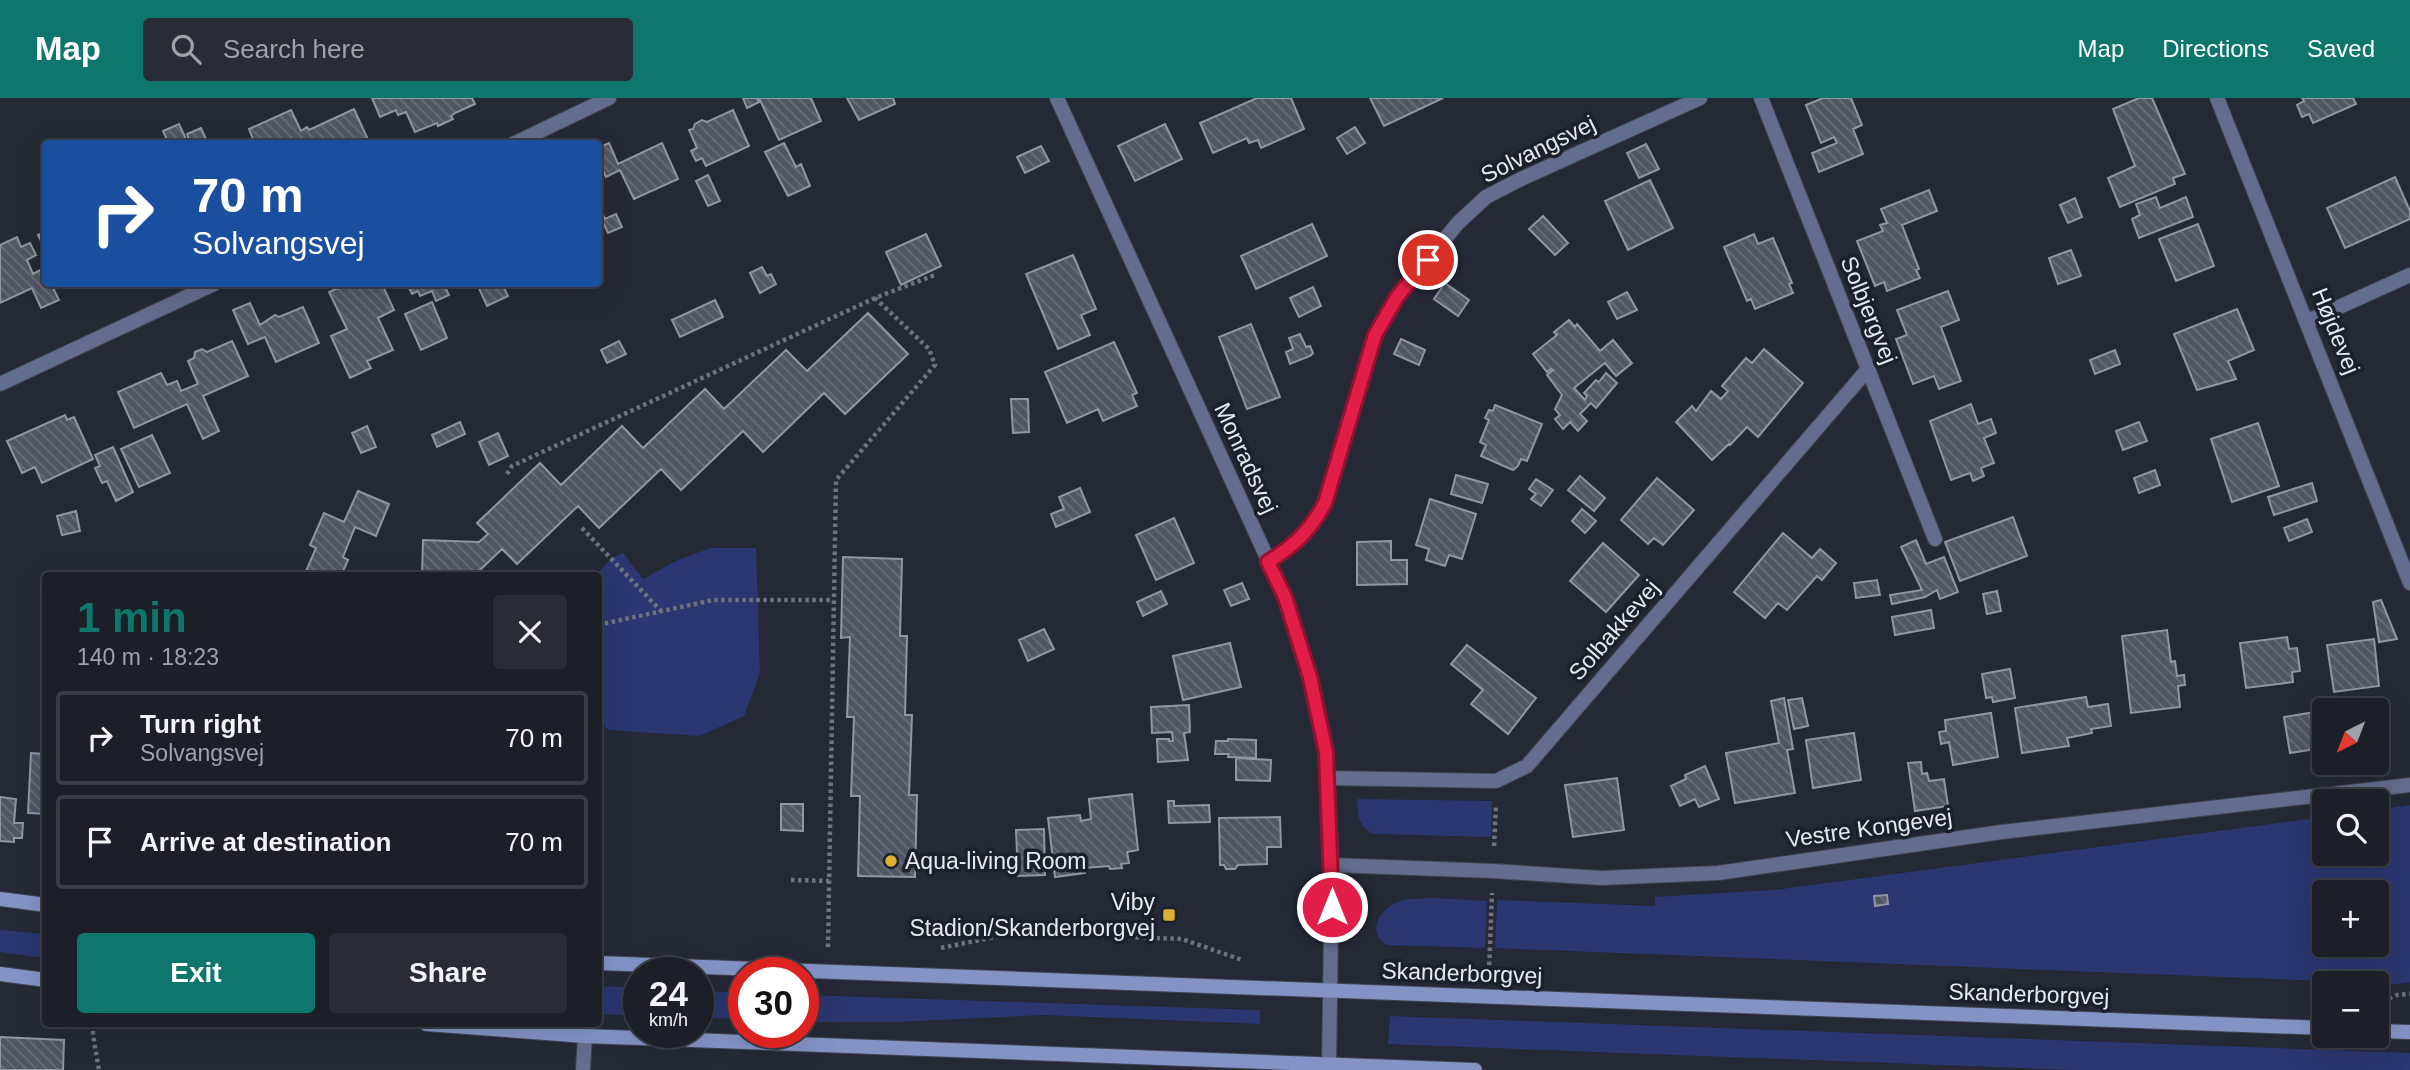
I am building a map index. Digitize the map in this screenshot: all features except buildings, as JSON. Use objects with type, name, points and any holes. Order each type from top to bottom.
[{"type":"main road","points":[[0,898],[42,904]]},
{"type":"main road","name":"Skanderborgvej","points":[[602,963],[2312,1028]]},
{"type":"main road","points":[[0,974],[42,979]]},
{"type":"main road","points":[[466,1027],[585,1036],[1475,1070]]},
{"type":"main road","points":[[2389,1031],[2410,1032]]},
{"type":"street","points":[[521,140],[610,98]]},
{"type":"street","name":"Monradsvej","points":[[1057,98],[1285,597],[1310,677],[1326,752],[1328,778],[1332,865],[1329,1065]]},
{"type":"street","name":"Solvangsvej","points":[[1268,562],[1293,546],[1312,527],[1325,503],[1375,335],[1397,297],[1458,223],[1486,197],[1700,98]]},
{"type":"street","name":"Solbjergvej","points":[[1761,98],[1935,539]]},
{"type":"street","name":"Højdevej","points":[[2217,98],[2410,583]]},
{"type":"street","points":[[2308,321],[2410,275]]},
{"type":"street","points":[[0,384],[208,287]]},
{"type":"street","name":"Solbakkevej","points":[[1328,778],[1496,781],[1527,766],[1868,369]]},
{"type":"street","name":"Vestre Kongevej","points":[[1332,865],[1480,870],[1601,878],[1718,873],[2002,832],[2410,785]]},
{"type":"street","points":[[583,1070],[585,1036]]},
{"type":"path","points":[[507,474],[512,466],[875,298],[935,275]]},
{"type":"path","points":[[828,972],[836,481],[935,365],[929,349],[875,298]]},
{"type":"path","points":[[582,528],[661,611]]},
{"type":"path","points":[[602,624],[713,600],[833,600]]},
{"type":"path","points":[[791,880],[829,881]]},
{"type":"path","points":[[934,950],[1014,933],[1182,939],[1244,961]]},
{"type":"path","points":[[2389,999],[2410,994]]},
{"type":"path","points":[[93,1027],[99,1070]]},
{"type":"shaded area","points":[[710,548],[756,548],[760,673],[744,716],[699,736],[608,730],[602,723],[602,572],[599,572],[611,559],[623,553],[643,579],[676,561]]},
{"type":"shaded area","points":[[1357,799],[1492,801],[1491,837],[1374,834],[1362,824]]},
{"type":"shaded area","points":[[2410,805],[2410,982],[2389,984],[2389,971],[2312,971],[2312,981],[1495,948],[1497,900],[1655,906],[1655,897],[1774,890],[2312,819],[2312,866],[2389,866],[2389,808]]},
{"type":"shaded area","points":[[1435,898],[1487,901],[1485,948],[1387,945],[1377,935],[1377,922],[1390,906],[1406,900]]},
{"type":"shaded area","points":[[0,930],[42,934],[42,958],[0,952]]},
{"type":"shaded area","points":[[602,986],[623,987],[623,1015],[602,1014]]},
{"type":"shaded area","points":[[714,992],[728,992],[728,1019],[714,1018]]},
{"type":"shaded area","points":[[819,996],[1260,1010],[1260,1024],[1044,1015],[896,1022],[819,1022]]},
{"type":"shaded area","points":[[1390,1016],[2410,1053],[2410,1070],[2073,1070],[1388,1044]]},
{"type":"place","name":"Aqua-living Room","points":[[891,861]]},
{"type":"place","name":"Viby Stadion/Skanderborgvej","points":[[1169,915]]},
{"type":"route","points":[[1332,907],[1326,752],[1310,677],[1285,597],[1268,562],[1293,546],[1312,527],[1325,503],[1375,335],[1397,297],[1428,260]]}]
